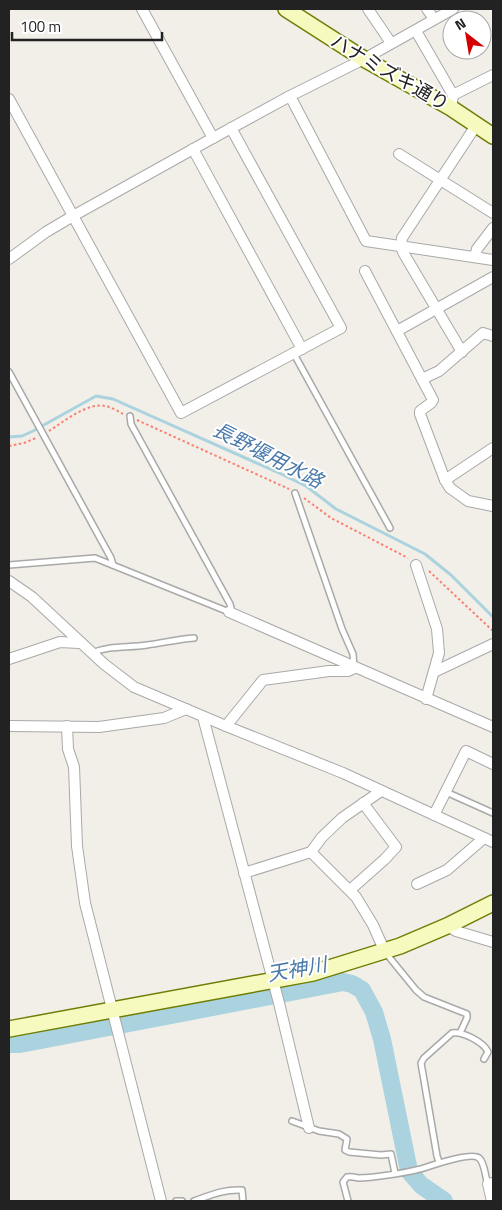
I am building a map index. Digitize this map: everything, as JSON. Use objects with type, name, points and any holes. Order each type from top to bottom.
[{"type":"street","points":[[142,9],[213,138]]},
{"type":"street","name":"ハナミズキ通り","points":[[286,9],[364,59],[452,102],[493,136]]},
{"type":"street","points":[[368,9],[391,43]]},
{"type":"street","points":[[426,9],[434,19]]},
{"type":"street","points":[[9,259],[72,216],[453,9]]},
{"type":"street","points":[[416,30],[452,102],[493,75]]},
{"type":"street","points":[[290,96],[366,241],[490,260],[487,264],[493,276],[397,331]]},
{"type":"street","points":[[9,99],[181,414],[341,328],[231,128]]},
{"type":"street","points":[[462,352],[401,246],[402,238],[477,124]]},
{"type":"street","points":[[193,149],[298,351]]},
{"type":"street","points":[[399,154],[493,213]]},
{"type":"street","points":[[475,257],[477,250],[493,228]]},
{"type":"street","points":[[365,271],[432,400],[432,403],[420,411],[420,414],[445,480],[450,488],[468,501],[493,506]]},
{"type":"street","points":[[422,379],[439,371],[482,333],[493,336]]},
{"type":"street","points":[[445,480],[493,448]]},
{"type":"street","points":[[417,564],[437,629],[440,653],[426,699]]},
{"type":"street","points":[[9,581],[32,598],[79,643],[117,675],[134,686],[203,717],[343,773],[489,840]]},
{"type":"street","points":[[231,613],[493,727]]},
{"type":"street","points":[[10,655],[60,642],[79,643]]},
{"type":"street","points":[[434,672],[493,644]]},
{"type":"street","points":[[226,726],[264,680],[329,671],[348,671],[354,668]]},
{"type":"street","points":[[9,726],[99,727],[164,718],[186,708]]},
{"type":"street","points":[[203,717],[279,1003],[309,1128]]},
{"type":"street","points":[[67,726],[68,749],[74,767],[77,846],[85,903],[161,1201]]},
{"type":"street","points":[[434,815],[466,751],[493,764]]},
{"type":"street","points":[[244,873],[312,852],[322,837],[342,818],[381,790]]},
{"type":"street","points":[[350,890],[396,847],[363,803]]},
{"type":"street","points":[[417,884],[447,870],[489,840]]},
{"type":"street","points":[[312,852],[356,897],[367,913],[384,952]]},
{"type":"street","points":[[9,1029],[113,1014],[313,974],[384,952],[448,926],[493,903]]},
{"type":"street","points":[[448,926],[456,931],[493,942]]},
{"type":"street","points":[[491,1183],[492,1201]]},
{"type":"lane","points":[[298,351],[390,528]]},
{"type":"lane","points":[[9,372],[113,565]]},
{"type":"lane","points":[[9,565],[95,558],[231,613],[230,604],[131,424],[130,416]]},
{"type":"lane","points":[[295,492],[342,629],[353,654],[354,668]]},
{"type":"lane","points":[[92,653],[112,647],[147,645],[194,638]]},
{"type":"lane","points":[[445,792],[493,813]]},
{"type":"lane","points":[[384,952],[424,997],[467,1014],[460,1033]]},
{"type":"lane","points":[[439,1162],[421,1063],[424,1058],[452,1033],[457,1032],[486,1046],[488,1052],[484,1059]]},
{"type":"lane","points":[[292,1121],[309,1128],[344,1136],[347,1139],[345,1150],[349,1152],[391,1154],[398,1173]]},
{"type":"lane","points":[[348,1201],[343,1182],[346,1177],[358,1178],[398,1173],[422,1169],[439,1162],[476,1157],[482,1162],[491,1183]]},
{"type":"lane","points":[[194,1201],[221,1191],[242,1190],[244,1201]]},
{"type":"lane","points":[[176,1201],[182,1201]]},
{"type":"path","points":[[9,446],[24,443],[87,408],[96,405],[105,406],[295,492],[331,518],[417,564],[493,631]]},
{"type":"waterway","name":"長野堰用水路","points":[[9,437],[22,436],[33,431],[96,396],[113,399],[306,486],[336,509],[425,554],[451,575],[493,617]]},
{"type":"waterway","name":"天神川","points":[[9,1044],[20,1044],[343,982],[352,984],[362,990],[374,1012],[382,1039],[409,1171],[421,1185],[444,1201]]}]
